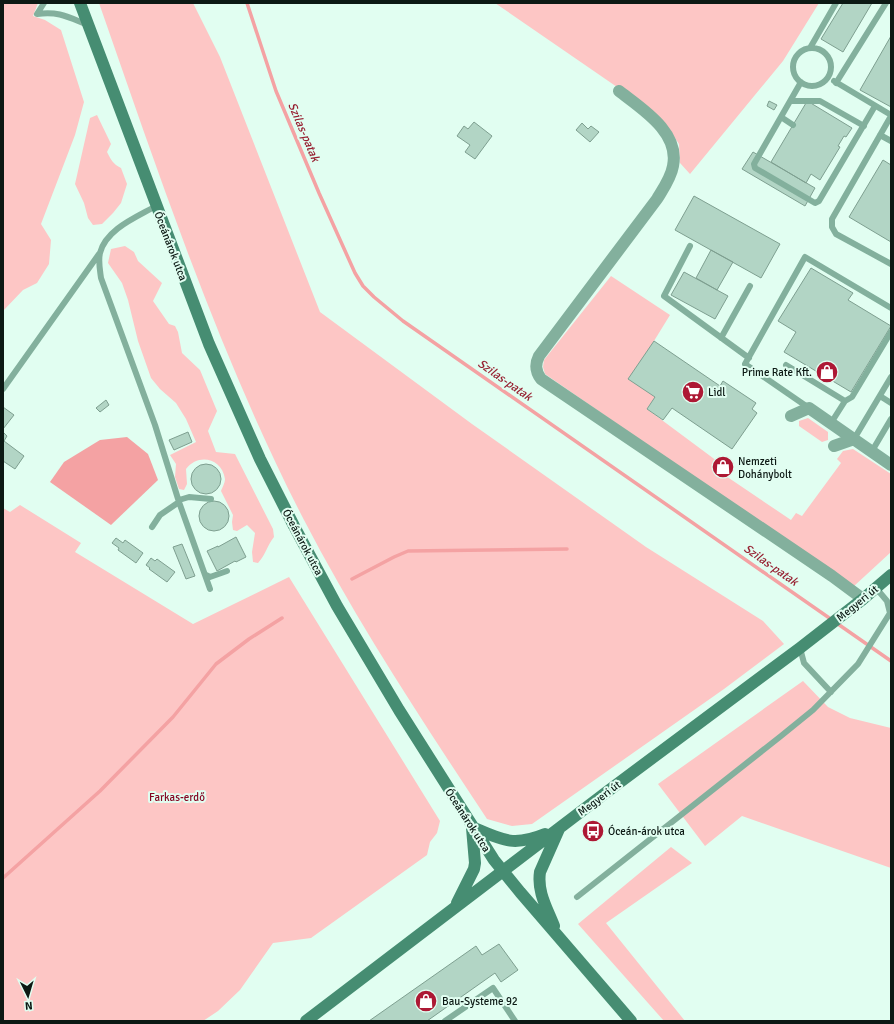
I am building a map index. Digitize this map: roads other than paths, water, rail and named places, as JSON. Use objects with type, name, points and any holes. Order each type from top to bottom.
[{"type":"street","name":"Óceánárok utca","points":[[80,3],[209,344],[246,429],[294,526],[337,606],[399,710],[472,827],[503,871],[631,1021]]},
{"type":"street","points":[[619,91],[645,112],[666,133],[671,141],[673,150],[673,165],[667,182],[657,199],[539,356],[536,367],[539,376],[541,379],[832,576],[858,603]]},
{"type":"street","points":[[792,416],[809,408],[891,465]]},
{"type":"street","points":[[834,446],[854,439]]},
{"type":"street","name":"Megyeri út","points":[[306,1021],[608,791],[800,648],[891,575]]},
{"type":"street","points":[[447,914],[459,901],[474,870],[472,827],[507,841],[518,842],[534,839],[560,828]]},
{"type":"street","points":[[557,934],[539,888],[539,879],[540,872],[560,828]]},
{"type":"lane","points":[[44,3],[37,14],[50,12],[64,15],[88,25]]},
{"type":"lane","points":[[810,48],[836,3]]},
{"type":"lane","points":[[836,83],[886,3]]},
{"type":"lane","points":[[810,48],[822,50],[827,55],[832,66],[831,73],[828,78],[824,82],[812,86],[801,82],[797,78],[793,65],[799,54],[810,48]]},
{"type":"lane","points":[[828,78],[891,116],[832,219],[832,227],[836,234],[891,264]]},
{"type":"lane","points":[[801,82],[754,164],[755,168],[815,203],[819,201],[875,106]]},
{"type":"lane","points":[[790,101],[820,100],[864,126]]},
{"type":"lane","points":[[781,117],[793,125]]},
{"type":"lane","points":[[880,135],[891,141]]},
{"type":"lane","points":[[3,389],[100,253],[106,240],[112,232],[156,206]]},
{"type":"lane","points":[[690,246],[664,296],[749,358]]},
{"type":"lane","points":[[100,253],[99,264],[101,278],[155,426],[179,501],[210,589]]},
{"type":"lane","points":[[809,408],[745,364],[805,257],[891,308]]},
{"type":"lane","points":[[721,338],[750,286]]},
{"type":"lane","points":[[831,423],[846,401],[852,397],[891,332]]},
{"type":"lane","points":[[786,365],[846,401]]},
{"type":"lane","points":[[854,439],[891,377]]},
{"type":"lane","points":[[880,396],[891,403]]},
{"type":"lane","points":[[872,451],[891,419]]},
{"type":"lane","points":[[152,527],[160,515],[179,501],[189,497],[211,499]]},
{"type":"lane","points":[[206,575],[210,577],[227,571]]},
{"type":"lane","points":[[577,897],[781,736],[813,710],[831,692],[858,664],[890,613],[886,601],[876,588]]},
{"type":"lane","points":[[800,648],[804,663],[831,692]]},
{"type":"lane","points":[[445,1021],[492,988],[515,1021]]},
{"type":"waterway","name":"Szilas-patak","points":[[247,3],[276,91],[319,193],[355,273],[363,286],[403,321],[891,661]]},
{"type":"waterway","points":[[352,579],[408,551],[567,549]]},
{"type":"waterway","points":[[3,878],[100,791],[173,717],[216,664],[249,639],[282,618]]},
{"type":"place","name":"Prime Rate Kft.","points":[[827,372]]},
{"type":"place","name":"Lidl","points":[[693,392]]},
{"type":"place","name":"Nemzeti Dohánybolt","points":[[723,467]]},
{"type":"place","name":"Óceán-árok utca","points":[[593,831]]},
{"type":"place","name":"Bau-Systeme 92","points":[[426,1001]]},
{"type":"park label","name":"Farkas-erdő","points":[[177,797]]}]
